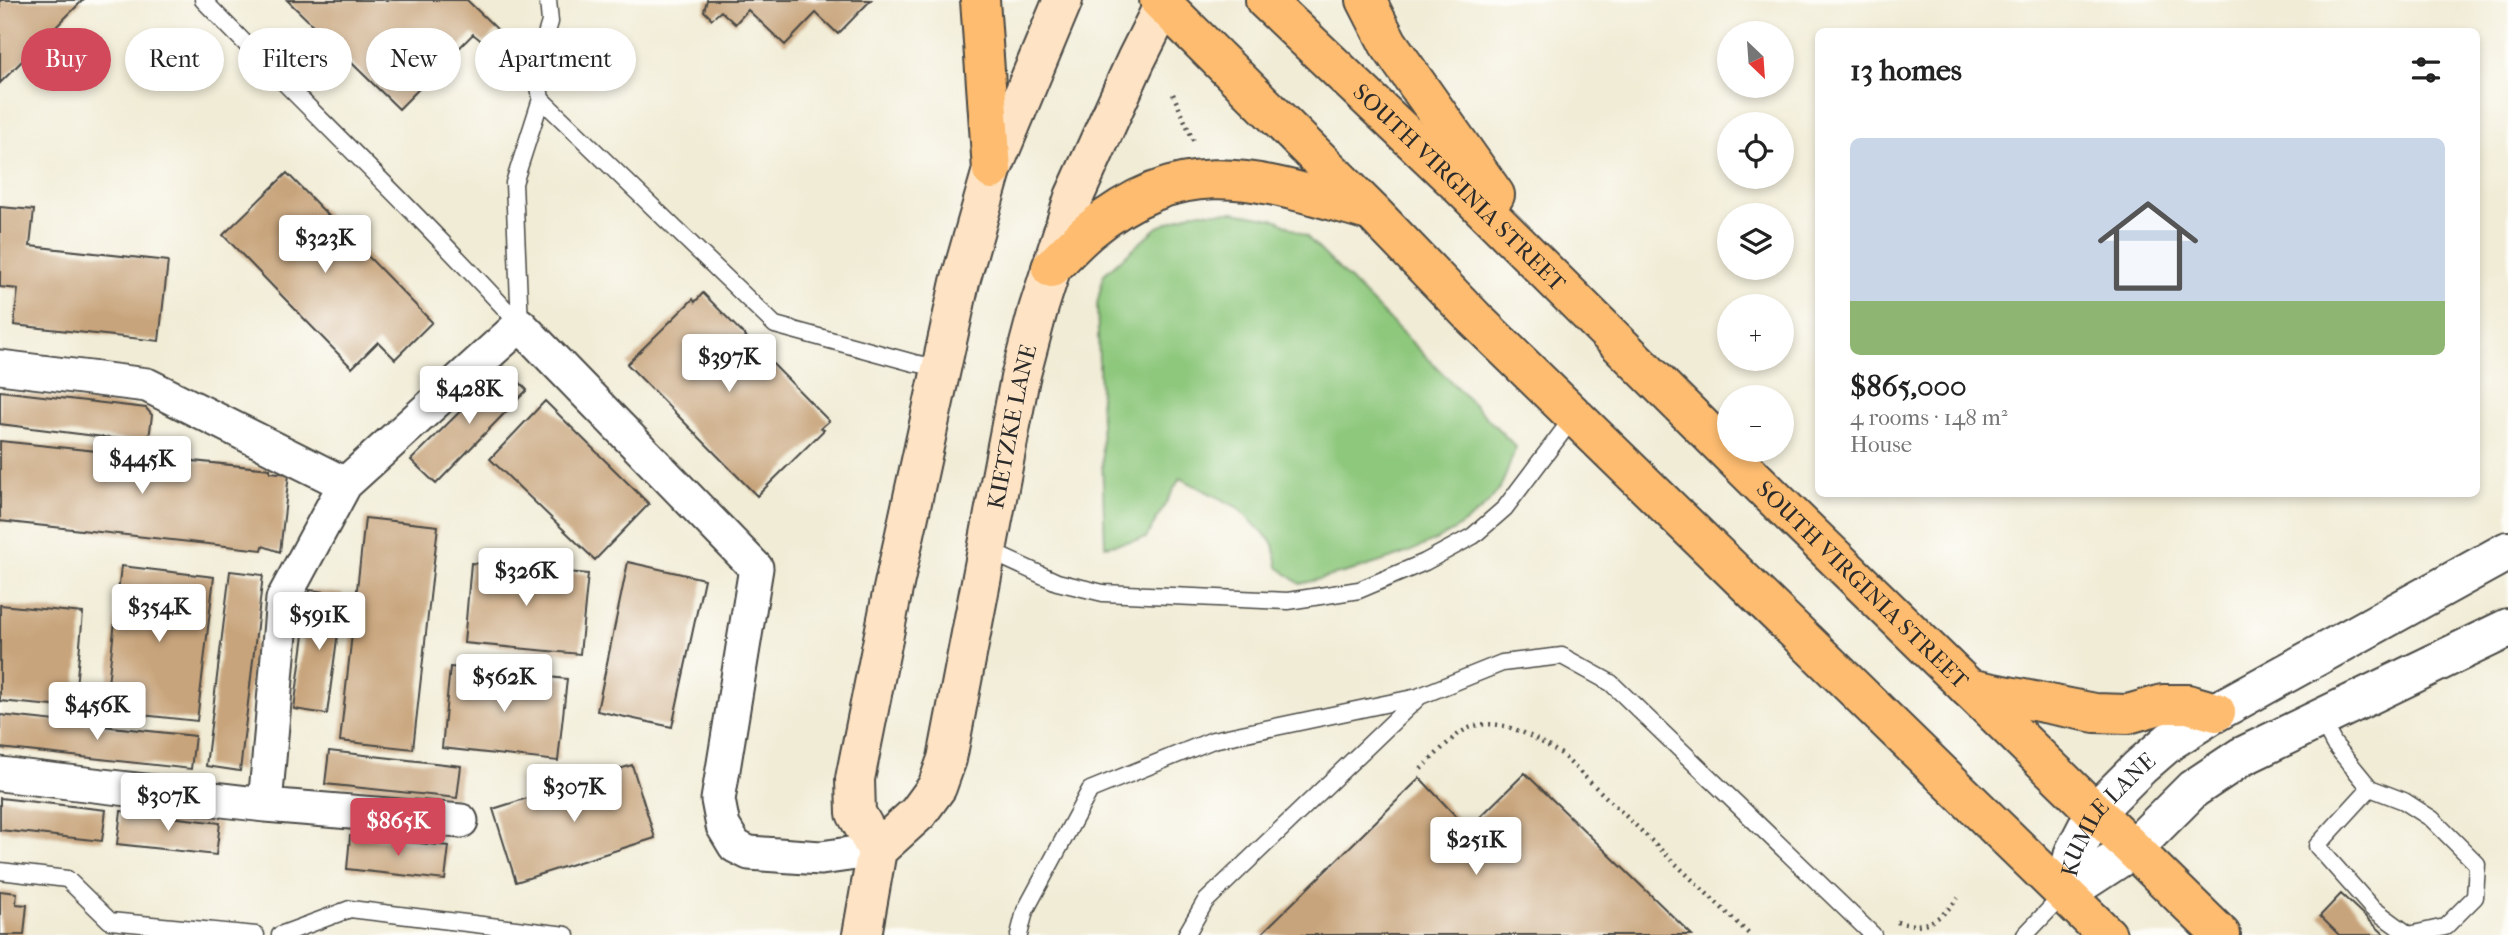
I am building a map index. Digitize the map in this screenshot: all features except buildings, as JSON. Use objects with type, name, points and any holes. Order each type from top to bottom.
[{"type":"main road","points":[[980,0],[992,170]]},
{"type":"main road","points":[[862,935],[877,850],[856,813],[855,779],[941,368],[960,282],[992,170],[1063,0]]},
{"type":"main road","name":"SOUTH VIRGINIA STREET","points":[[1265,0],[1455,181],[2221,935]]},
{"type":"main road","points":[[1366,0],[1388,43],[1552,278]]},
{"type":"main road","points":[[1163,1],[1203,46],[1372,212],[1475,319],[2106,935]]},
{"type":"main road","name":"KIETZKE LANE","points":[[877,850],[918,813],[937,787],[947,759],[1020,378],[1051,268],[1074,197],[1163,1]]},
{"type":"main road","points":[[1051,268],[1089,231],[1130,202],[1168,185],[1213,177],[1256,182],[1372,212]]},
{"type":"main road","points":[[1968,688],[2095,713],[2128,714],[2163,704],[2188,704],[2216,712]]},
{"type":"street","points":[[265,804],[283,599],[345,484],[520,325],[755,568],[718,800],[723,826],[735,846],[749,853],[821,858],[877,850]]},
{"type":"street","points":[[0,367],[147,385],[345,484]]},
{"type":"street","name":"KUMLE LANE","points":[[2064,894],[2074,853],[2095,812],[2170,741],[2216,712],[2508,551]]},
{"type":"street","name":"KUMLE LANE","points":[[2064,894],[2133,849],[2154,824],[2193,789],[2241,757],[2508,628]]},
{"type":"street","points":[[0,774],[265,804],[461,821]]},
{"type":"lane","points":[[203,0],[288,89],[445,243],[520,325]]},
{"type":"lane","points":[[520,325],[514,183],[541,99],[536,67],[550,22],[548,0]]},
{"type":"lane","points":[[541,99],[775,325],[941,368]]},
{"type":"lane","points":[[986,550],[1057,582],[1103,593],[1288,601],[1359,590],[1425,562],[1473,536],[1505,508],[1575,415]]},
{"type":"lane","points":[[1019,935],[1025,911],[1090,790],[1213,740],[1420,696],[1502,663],[1562,656],[1611,683],[1873,935]]},
{"type":"lane","points":[[1186,935],[1205,902],[1420,696]]},
{"type":"lane","points":[[2320,718],[2334,744],[2370,788],[2404,801],[2432,819],[2477,864],[2475,897],[2445,927],[2409,935],[2372,908],[2317,846],[2370,788]]},
{"type":"lane","points":[[0,871],[67,879],[109,928],[256,935]]},
{"type":"lane","points":[[2025,935],[2064,894]]},
{"type":"lane","points":[[280,935],[350,909],[566,935]]},
{"type":"path","points":[[1174,94],[1198,150]]},
{"type":"path","points":[[1421,769],[1466,729],[1489,723],[1527,733],[1560,752],[1750,935]]},
{"type":"path","points":[[1893,920],[1912,926],[1930,922],[1945,914],[1958,898]]},
{"type":"green space","points":[[1193,212],[1234,212],[1278,220],[1307,237],[1516,447],[1500,487],[1480,511],[1459,527],[1407,553],[1300,584],[1278,567],[1274,544],[1237,507],[1180,478],[1146,538],[1105,546],[1097,304],[1104,274],[1158,227]]}]
